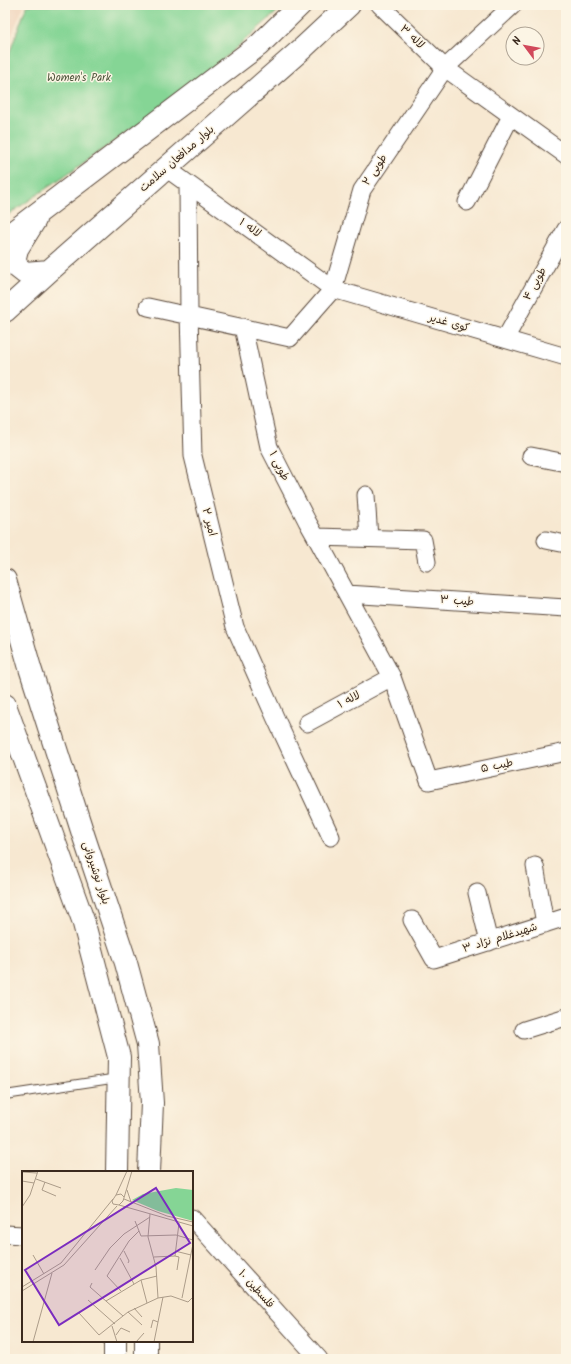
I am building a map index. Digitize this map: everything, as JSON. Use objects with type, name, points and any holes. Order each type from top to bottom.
[{"type":"main road","points":[[5,238],[259,45],[300,5]]},
{"type":"main road","name":"بلوار مدافعان سلامت","points":[[5,311],[303,48],[349,5]]},
{"type":"main road","points":[[41,211],[26,234],[15,257],[16,266],[25,273],[49,271]]},
{"type":"main road","name":"بلوار نوشیروانی","points":[[5,580],[30,668],[86,845],[126,963],[148,1044],[152,1103],[149,1171]]},
{"type":"main road","points":[[5,705],[83,920],[120,1057],[117,1171]]},
{"type":"main road","points":[[115,1342],[115,1359]]},
{"type":"main road","points":[[146,1342],[146,1359]]},
{"type":"street","name":"لاله ۳","points":[[380,5],[445,68],[511,116],[564,150]]},
{"type":"street","name":"طوبی ۲","points":[[243,327],[290,338],[332,289],[362,190],[445,68],[513,5]]},
{"type":"street","points":[[467,202],[511,116]]},
{"type":"street","name":"لاله ۱","points":[[166,168],[332,289]]},
{"type":"street","name":"امیر ۲","points":[[188,184],[189,315],[193,456],[235,627],[331,837]]},
{"type":"street","name":"طوبی ۴","points":[[505,339],[566,229]]},
{"type":"street","name":"کوی غدیر","points":[[332,289],[566,357]]},
{"type":"street","points":[[148,307],[243,327]]},
{"type":"street","name":"طوبی ۱","points":[[243,327],[269,447],[307,521],[392,677],[429,781]]},
{"type":"street","points":[[531,456],[566,463]]},
{"type":"street","points":[[366,495],[369,538]]},
{"type":"street","points":[[316,537],[423,540],[427,562]]},
{"type":"street","points":[[546,540],[566,544]]},
{"type":"street","name":"طیب ۳","points":[[347,594],[566,608]]},
{"type":"street","name":"لاله ۱","points":[[307,723],[392,677]]},
{"type":"street","name":"طیب ۵","points":[[429,781],[566,752]]},
{"type":"street","points":[[535,866],[545,924]]},
{"type":"street","points":[[477,893],[489,942]]},
{"type":"street","name":"شهیدغلام نژاد ۳","points":[[412,920],[434,959],[566,917]]},
{"type":"street","points":[[524,1030],[566,1017]]},
{"type":"street","name":"فلسطین ۱۰","points":[[193,1219],[319,1359]]},
{"type":"street","points":[[5,1234],[22,1235]]},
{"type":"lane","points":[[5,1095],[119,1078]]},
{"type":"shaded area","points":[[5,5],[24,5],[5,52]]},
{"type":"green space","name":"Women's Park","points":[[27,5],[285,5],[184,93],[5,217],[5,65]]}]
